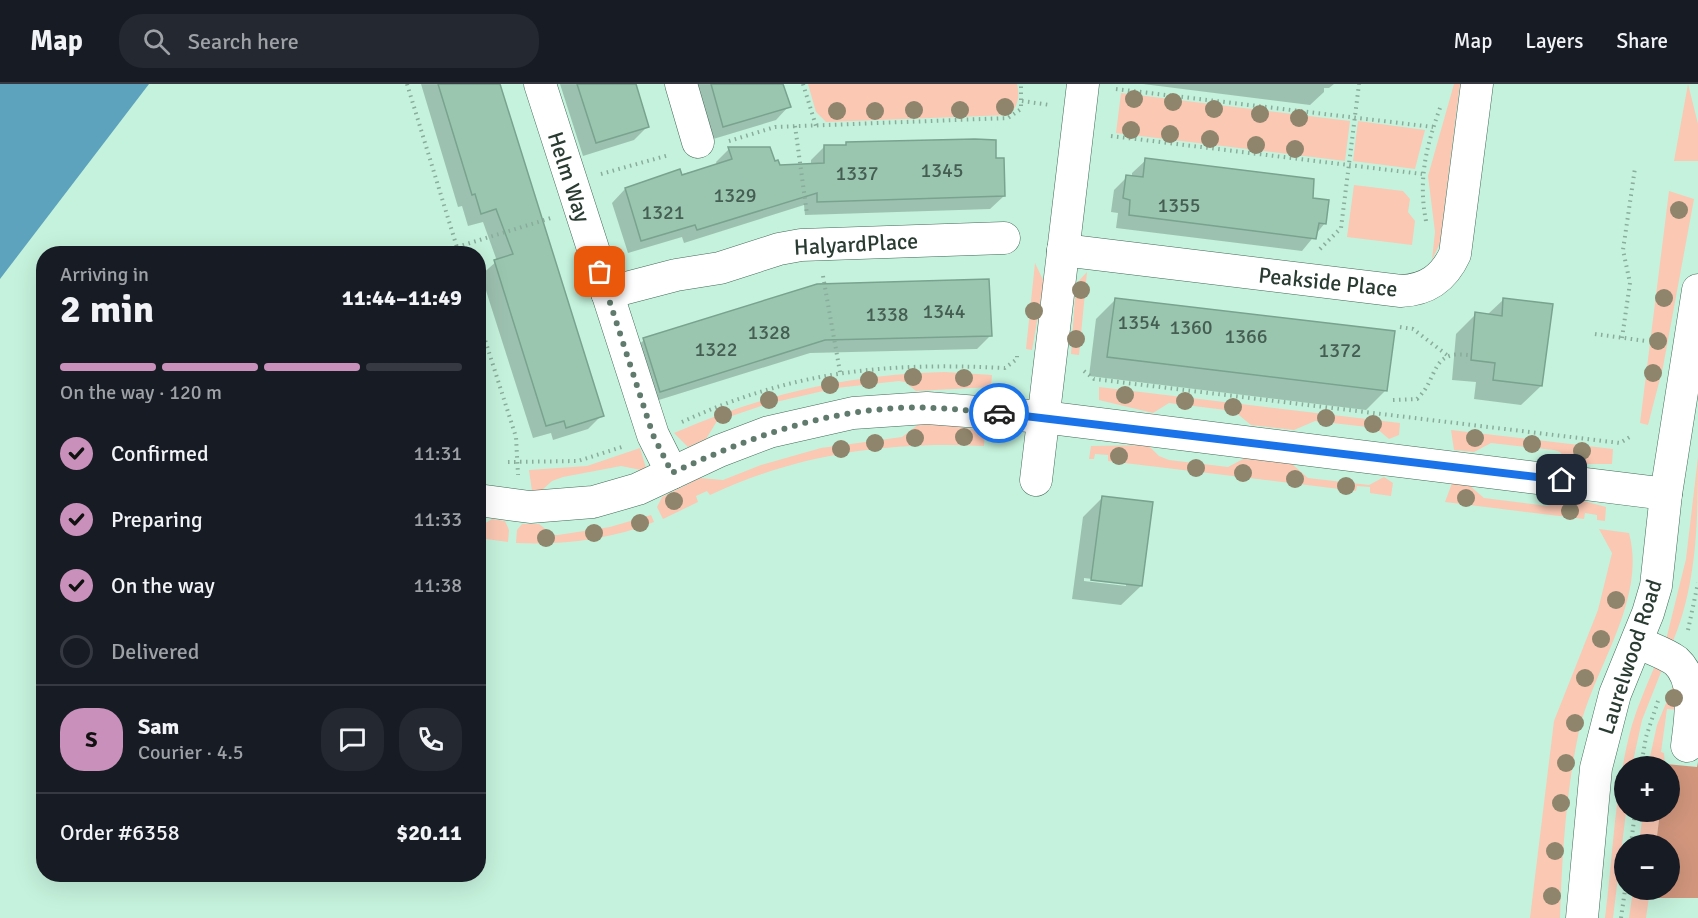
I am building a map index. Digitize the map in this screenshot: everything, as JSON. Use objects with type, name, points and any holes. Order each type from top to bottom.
[{"type":"street","name":"Helm Way","points":[[540,84],[653,435],[672,473]]},
{"type":"street","points":[[681,84],[700,146]]},
{"type":"street","points":[[1036,480],[1083,84]]},
{"type":"street","name":"Peakside Place","points":[[1064,250],[1401,291],[1416,290],[1430,285],[1450,266],[1455,254],[1477,84]]},
{"type":"street","name":"HalyardPlace","points":[[607,293],[676,275],[720,268],[779,249],[801,245],[1004,238]]},
{"type":"street","name":"Laurelwood Road","points":[[1582,918],[1596,768],[1612,705],[1656,586],[1666,494],[1698,290]]},
{"type":"street","points":[[486,501],[515,506],[563,506],[593,502],[638,489],[769,432],[853,413],[927,408],[1043,417],[1666,494]]},
{"type":"street","points":[[1637,642],[1675,661],[1686,672],[1693,697],[1687,746]]},
{"type":"path","points":[[407,84],[456,246]]},
{"type":"path","points":[[804,84],[816,126]]},
{"type":"path","points":[[598,175],[658,156],[775,127],[1008,118],[1018,113],[1022,101],[1021,84]]},
{"type":"path","points":[[1317,252],[1341,228],[1359,84]]},
{"type":"path","points":[[1116,88],[1433,127]]},
{"type":"path","points":[[1022,101],[1056,106]]},
{"type":"path","points":[[1427,224],[1421,190],[1422,174],[1433,127],[1441,106]]},
{"type":"path","points":[[795,126],[797,154],[808,219]]},
{"type":"path","points":[[1111,135],[1422,174]]},
{"type":"path","points":[[1622,338],[1630,283],[1623,250],[1635,168]]},
{"type":"path","points":[[463,246],[554,216]]},
{"type":"path","points":[[822,269],[840,372]]},
{"type":"path","points":[[1400,327],[1413,329],[1447,355],[1468,355]]},
{"type":"path","points":[[1595,334],[1646,341]]},
{"type":"path","points":[[486,343],[516,437],[519,463],[515,506]]},
{"type":"path","points":[[993,367],[1005,368],[1017,359],[1018,348]]},
{"type":"path","points":[[1393,400],[1417,399],[1447,355]]},
{"type":"path","points":[[1084,371],[1094,379],[1620,443],[1634,435]]},
{"type":"path","points":[[1622,918],[1624,900]]},
{"type":"shaded area","points":[[808,84],[1017,84],[1018,97],[1014,109],[1008,115],[826,122],[816,112]]},
{"type":"shaded area","points":[[1454,84],[1460,84],[1440,243],[1432,260],[1435,232],[1428,176]]},
{"type":"shaded area","points":[[1688,84],[1698,124],[1698,161],[1674,161]]},
{"type":"shaded area","points":[[1121,93],[1350,121],[1345,161],[1116,133]]},
{"type":"shaded area","points":[[1358,121],[1425,130],[1415,169],[1353,161]]},
{"type":"shaded area","points":[[1354,185],[1403,191],[1410,199],[1408,212],[1415,221],[1412,245],[1347,237]]},
{"type":"shaded area","points":[[1669,191],[1694,199],[1663,367],[1648,425],[1640,423]]},
{"type":"shaded area","points":[[1035,263],[1044,282],[1032,350],[1026,349]]},
{"type":"shaded area","points":[[1087,272],[1079,355],[1071,354],[1076,284]]},
{"type":"shaded area","points":[[944,372],[992,375],[991,387],[916,391],[905,382],[899,381],[836,388],[767,404],[717,421],[706,439],[688,447],[674,433],[740,407],[806,389],[873,377]]},
{"type":"shaded area","points":[[1099,387],[1400,423],[1399,435],[1389,439],[1376,428],[1315,421],[1294,430],[1251,425],[1234,411],[1169,403],[1153,413],[1099,400]]},
{"type":"shaded area","points":[[919,424],[947,424],[985,432],[984,446],[913,446],[844,453],[776,469],[710,495],[707,491],[696,496],[698,502],[663,519],[657,507],[662,497],[700,478],[723,480],[761,465],[821,448],[902,437]]},
{"type":"shaded area","points":[[1451,430],[1613,449],[1612,464],[1570,464],[1560,452],[1554,450],[1491,443],[1474,452],[1454,450]]},
{"type":"shaded area","points":[[1148,445],[1159,456],[1169,460],[1228,467],[1245,458],[1251,458],[1292,464],[1308,478],[1369,485],[1384,477],[1393,483],[1391,496],[1370,493],[1370,487],[1357,486],[1356,491],[1108,461],[1108,455],[1095,454],[1094,459],[1089,459],[1091,446]]},
{"type":"shaded area","points":[[640,448],[646,468],[641,470],[621,466],[563,477],[552,481],[541,491],[532,491],[529,470],[587,466]]},
{"type":"shaded area","points":[[1698,457],[1696,529],[1691,577],[1680,624],[1671,646],[1666,640],[1686,559]]},
{"type":"shaded area","points":[[1452,483],[1469,485],[1484,498],[1547,506],[1569,497],[1606,507],[1605,521],[1597,520],[1597,515],[1585,513],[1584,519],[1445,502]]},
{"type":"shaded area","points":[[651,515],[654,522],[603,537],[568,542],[516,543],[517,530],[522,524],[539,524],[553,535],[558,535],[610,527]]},
{"type":"shaded area","points":[[492,519],[505,521],[509,530],[508,542],[486,539],[486,523]]},
{"type":"shaded area","points":[[1599,529],[1629,533],[1633,558],[1631,583],[1625,608],[1586,707],[1579,731],[1565,824],[1560,918],[1530,918],[1554,721],[1598,610],[1612,553]]},
{"type":"shaded area","points":[[1663,667],[1642,720],[1634,756],[1625,756],[1632,725],[1654,668]]},
{"type":"shaded area","points":[[1676,679],[1682,710],[1667,709],[1661,752],[1664,756],[1650,756],[1657,725]]},
{"type":"shaded area","points":[[1698,762],[1698,898],[1680,898],[1680,834],[1657,834],[1659,822],[1680,822],[1680,765],[1697,767]]},
{"type":"shaded area","points":[[1615,822],[1625,822],[1623,834],[1614,834],[1615,900],[1613,918],[1605,918]]},
{"type":"shaded area","points":[[1642,822],[1659,822],[1657,834],[1640,834]]},
{"type":"shaded area","points":[[1632,900],[1649,900],[1646,918],[1629,918]]},
{"type":"water","points":[[0,84],[149,84],[0,279]]},
{"type":"building","points":[[438,84],[500,84],[604,416],[566,428],[564,421],[546,426],[494,260],[513,254],[496,209],[481,214],[475,194],[472,195]]},
{"type":"building","points":[[577,84],[636,84],[649,127],[596,143]]},
{"type":"building","points":[[711,84],[783,84],[791,107],[723,127]]},
{"type":"building","points":[[996,140],[996,158],[1004,158],[1005,196],[817,202],[817,193],[697,230],[695,225],[641,241],[625,188],[680,169],[682,175],[732,159],[728,147],[770,147],[775,161],[778,160],[780,165],[824,163],[824,145],[846,145],[846,142]]},
{"type":"building","points":[[1145,158],[1314,179],[1313,198],[1329,200],[1326,224],[1319,223],[1316,239],[1129,215],[1130,200],[1123,198],[1126,175],[1143,177]]},
{"type":"building","points":[[989,279],[992,336],[825,340],[660,392],[643,338],[817,284]]},
{"type":"building","points":[[1115,298],[1395,331],[1387,391],[1107,357]]},
{"type":"building","points":[[1503,298],[1553,304],[1542,386],[1493,380],[1495,363],[1471,360],[1475,312],[1502,316]]},
{"type":"building","points":[[1102,496],[1153,502],[1142,586],[1091,580]]},
{"type":"way so far","points":[[600,272],[653,435],[672,473],[719,451],[769,432],[853,413],[887,408],[959,409],[999,413]]},
{"type":"route","points":[[999,413],[1562,480]]}]
